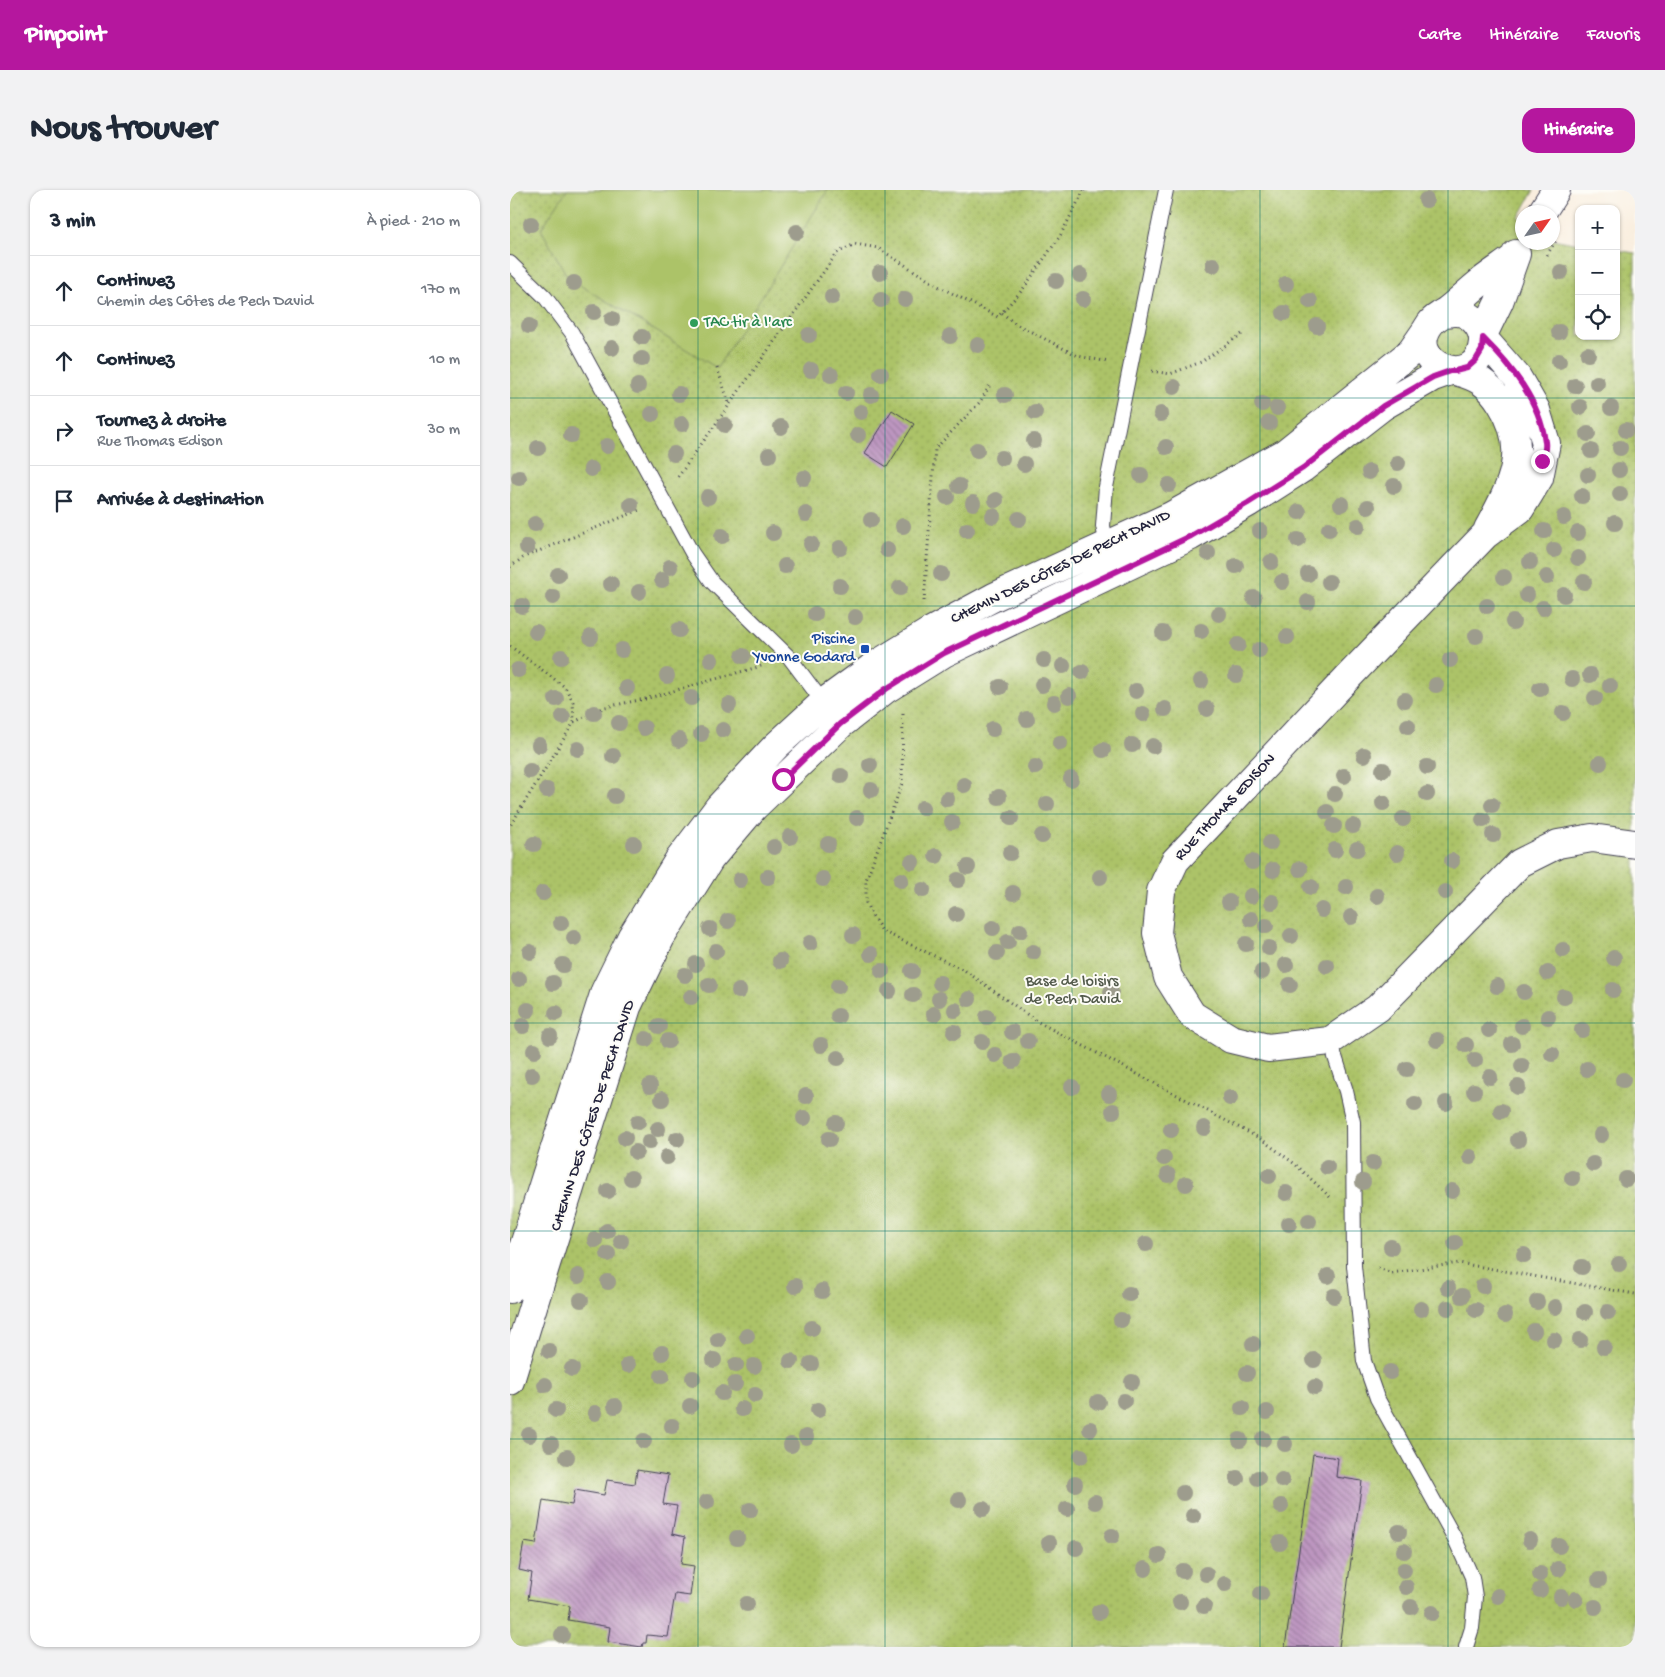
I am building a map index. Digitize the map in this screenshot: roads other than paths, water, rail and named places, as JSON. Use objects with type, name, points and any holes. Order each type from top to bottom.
[{"type":"street","points":[[1546,205],[1556,190]]},
{"type":"street","name":"CHEMIN DES CÔTES DE PECH DAVID","points":[[510,1289],[574,1083],[605,991],[632,936],[678,861],[720,807],[776,746],[823,703],[874,666],[931,631],[994,597],[1171,516],[1285,453],[1411,352],[1435,321],[1519,250]]},
{"type":"street","name":"CHEMIN DES CÔTES DE PECH DAVID","points":[[1483,336],[1499,302],[1519,250]]},
{"type":"street","points":[[1456,311],[1468,315],[1478,324],[1483,336],[1482,350],[1476,360],[1467,368],[1452,371],[1439,367],[1431,360],[1426,351],[1424,340],[1435,321],[1456,311]]},
{"type":"street","name":"RUE THOMAS EDISON","points":[[1483,336],[1517,377],[1536,410],[1546,443],[1540,478],[1520,509],[1485,535],[1175,861],[1161,891],[1157,933],[1165,968],[1168,977],[1192,1014],[1231,1040],[1268,1048],[1330,1041],[1378,1008],[1520,863],[1558,844],[1592,838],[1635,844]]},
{"type":"street","name":"CHEMIN DES CÔTES DE PECH DAVID","points":[[510,1381],[628,1007],[661,937],[710,859],[754,807],[840,724],[886,689],[944,653],[1191,536],[1303,468],[1383,406],[1433,377],[1452,371]]},
{"type":"street","name":"RUE THOMAS EDISON","points":[[1452,371],[1473,376],[1492,390],[1509,416],[1517,441],[1515,468],[1506,496],[1485,535]]},
{"type":"lane","points":[[1116,572],[1106,545],[1103,526],[1106,487],[1166,190]]},
{"type":"lane","points":[[510,263],[545,298],[572,333],[692,553],[712,582],[789,657],[840,724]]},
{"type":"lane","points":[[1330,1041],[1346,1091],[1353,1122],[1354,1266],[1364,1361],[1377,1398],[1454,1537],[1472,1577],[1474,1604],[1472,1628],[1466,1647]]},
{"type":"place","name":"TAC tir à l'arc","points":[[694,323]]},
{"type":"place","name":"Piscine Yvonne Godard","points":[[865,649]]},
{"type":"park label","name":"Base de loisirs de Pech David","points":[[1072,991]]}]
